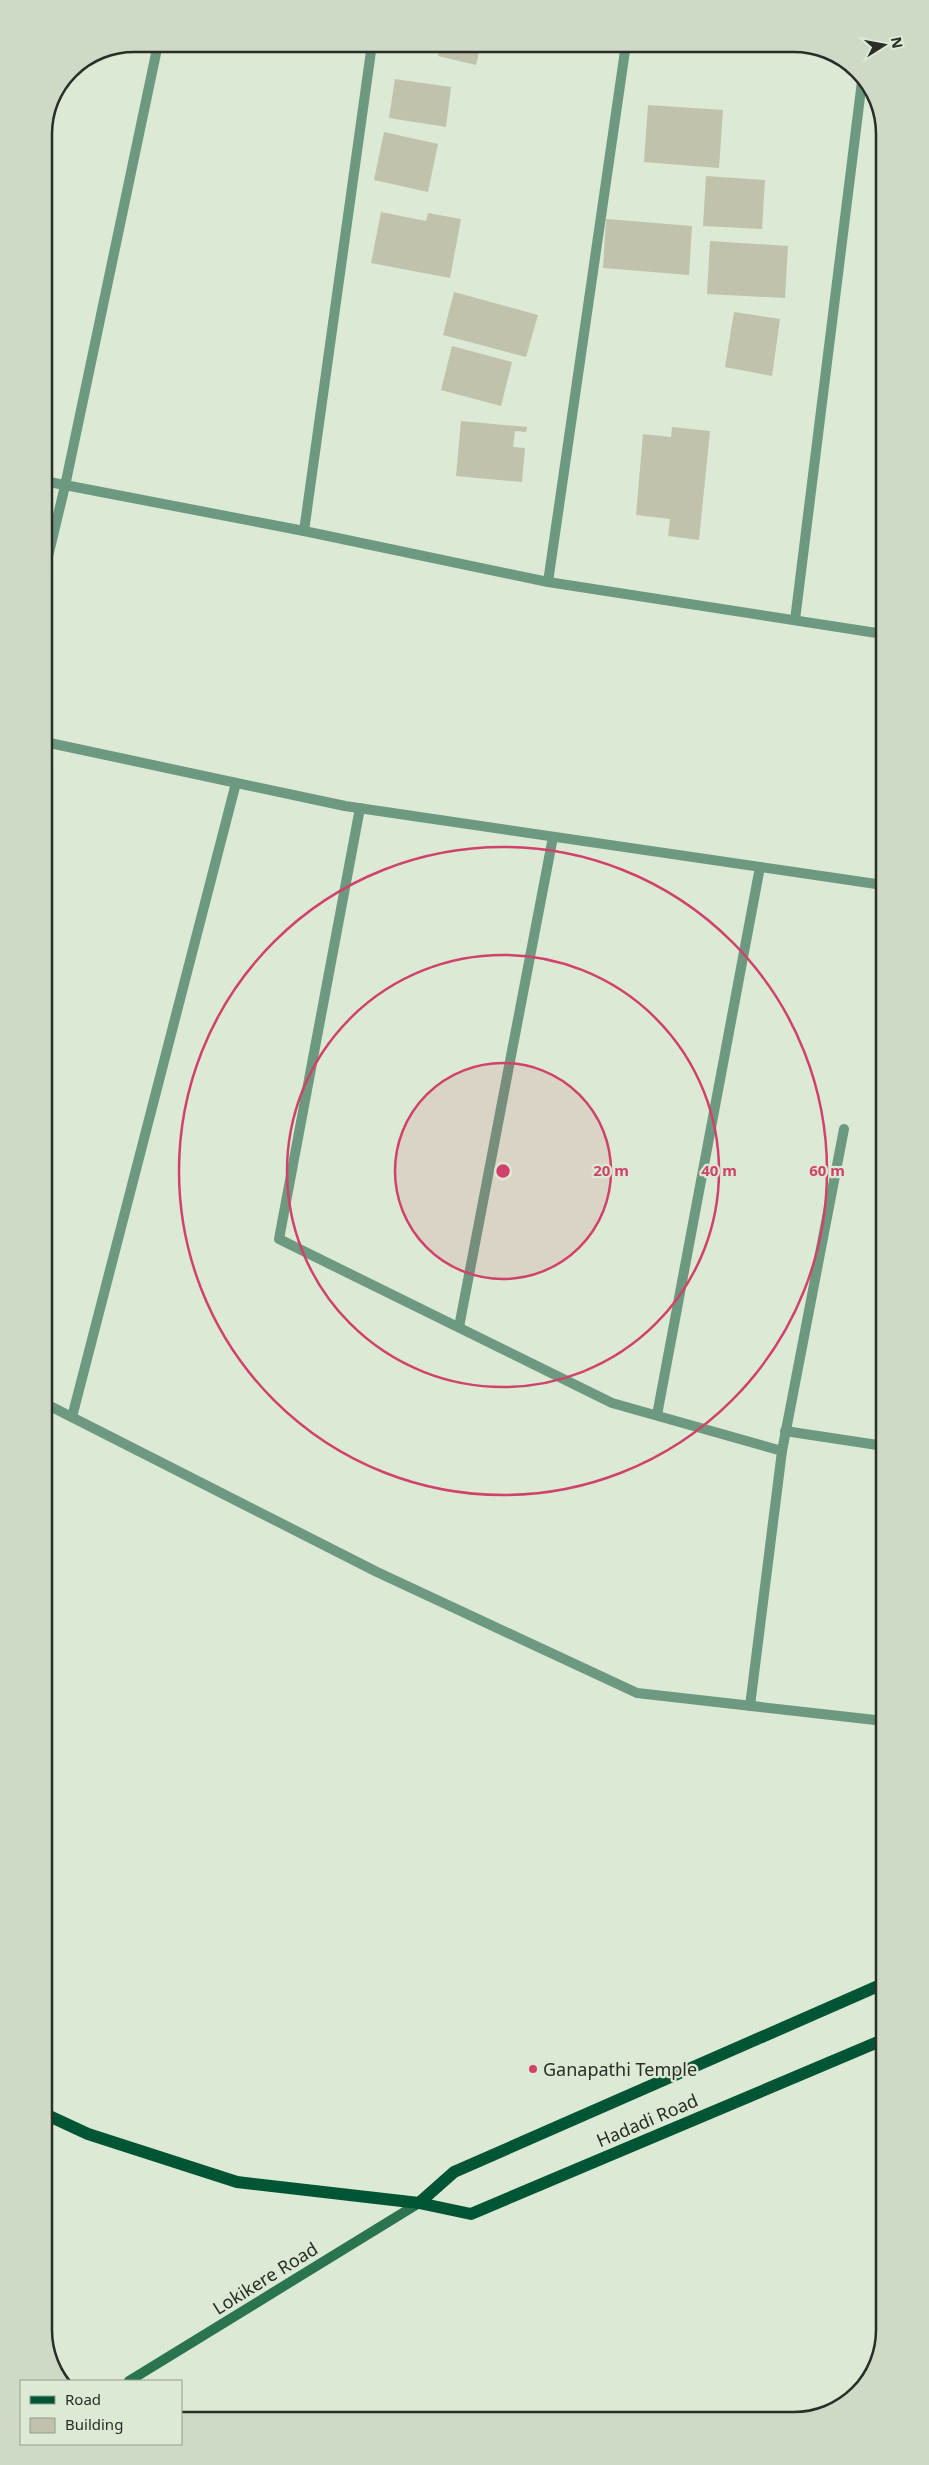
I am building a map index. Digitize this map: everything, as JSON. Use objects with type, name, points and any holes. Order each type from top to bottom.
[{"type":"main road","points":[[419,2203],[454,2172],[876,1987]]},
{"type":"main road","name":"Hadadi Road","points":[[52,2117],[88,2134],[237,2182],[419,2203],[471,2214],[876,2042]]},
{"type":"street","points":[[53,534],[65,486],[156,52]]},
{"type":"street","points":[[304,531],[371,52]]},
{"type":"street","points":[[548,582],[625,53]]},
{"type":"street","points":[[795,620],[861,87]]},
{"type":"street","points":[[53,483],[304,531],[548,582],[876,633]]},
{"type":"street","points":[[53,744],[360,808],[876,884]]},
{"type":"street","points":[[72,1417],[236,783]]},
{"type":"street","points":[[360,808],[279,1239],[612,1403],[782,1451]]},
{"type":"street","points":[[459,1327],[553,836]]},
{"type":"street","points":[[657,1415],[760,867]]},
{"type":"street","points":[[750,1706],[782,1451],[844,1129]]},
{"type":"street","points":[[52,1407],[377,1572],[637,1693],[876,1720]]},
{"type":"street","points":[[786,1431],[876,1445]]},
{"type":"street","name":"Lokikere Road","points":[[130,2380],[419,2203]]},
{"type":"building","points":[[439,52],[479,53],[476,65],[438,56]]},
{"type":"building","points":[[395,79],[451,87],[446,127],[389,118]]},
{"type":"building","points":[[648,105],[723,110],[719,168],[644,162]]},
{"type":"building","points":[[384,132],[438,144],[428,192],[374,180]]},
{"type":"building","points":[[706,176],[765,180],[762,229],[703,226]]},
{"type":"building","points":[[381,212],[426,221],[428,213],[461,219],[450,278],[371,263]]},
{"type":"building","points":[[606,219],[692,226],[689,275],[603,268]]},
{"type":"building","points":[[710,241],[788,246],[785,298],[707,294]]},
{"type":"building","points":[[454,292],[538,315],[526,357],[443,335]]},
{"type":"building","points":[[734,312],[780,319],[772,376],[725,367]]},
{"type":"building","points":[[452,346],[512,362],[501,406],[441,390]]},
{"type":"building","points":[[461,421],[527,427],[526,432],[515,431],[513,447],[525,448],[522,482],[456,476]]},
{"type":"building","points":[[672,427],[710,431],[699,540],[668,536],[670,519],[636,515],[643,434],[671,437]]},
{"type":"place","name":"Ganapathi Temple","points":[[533,2069]]}]
